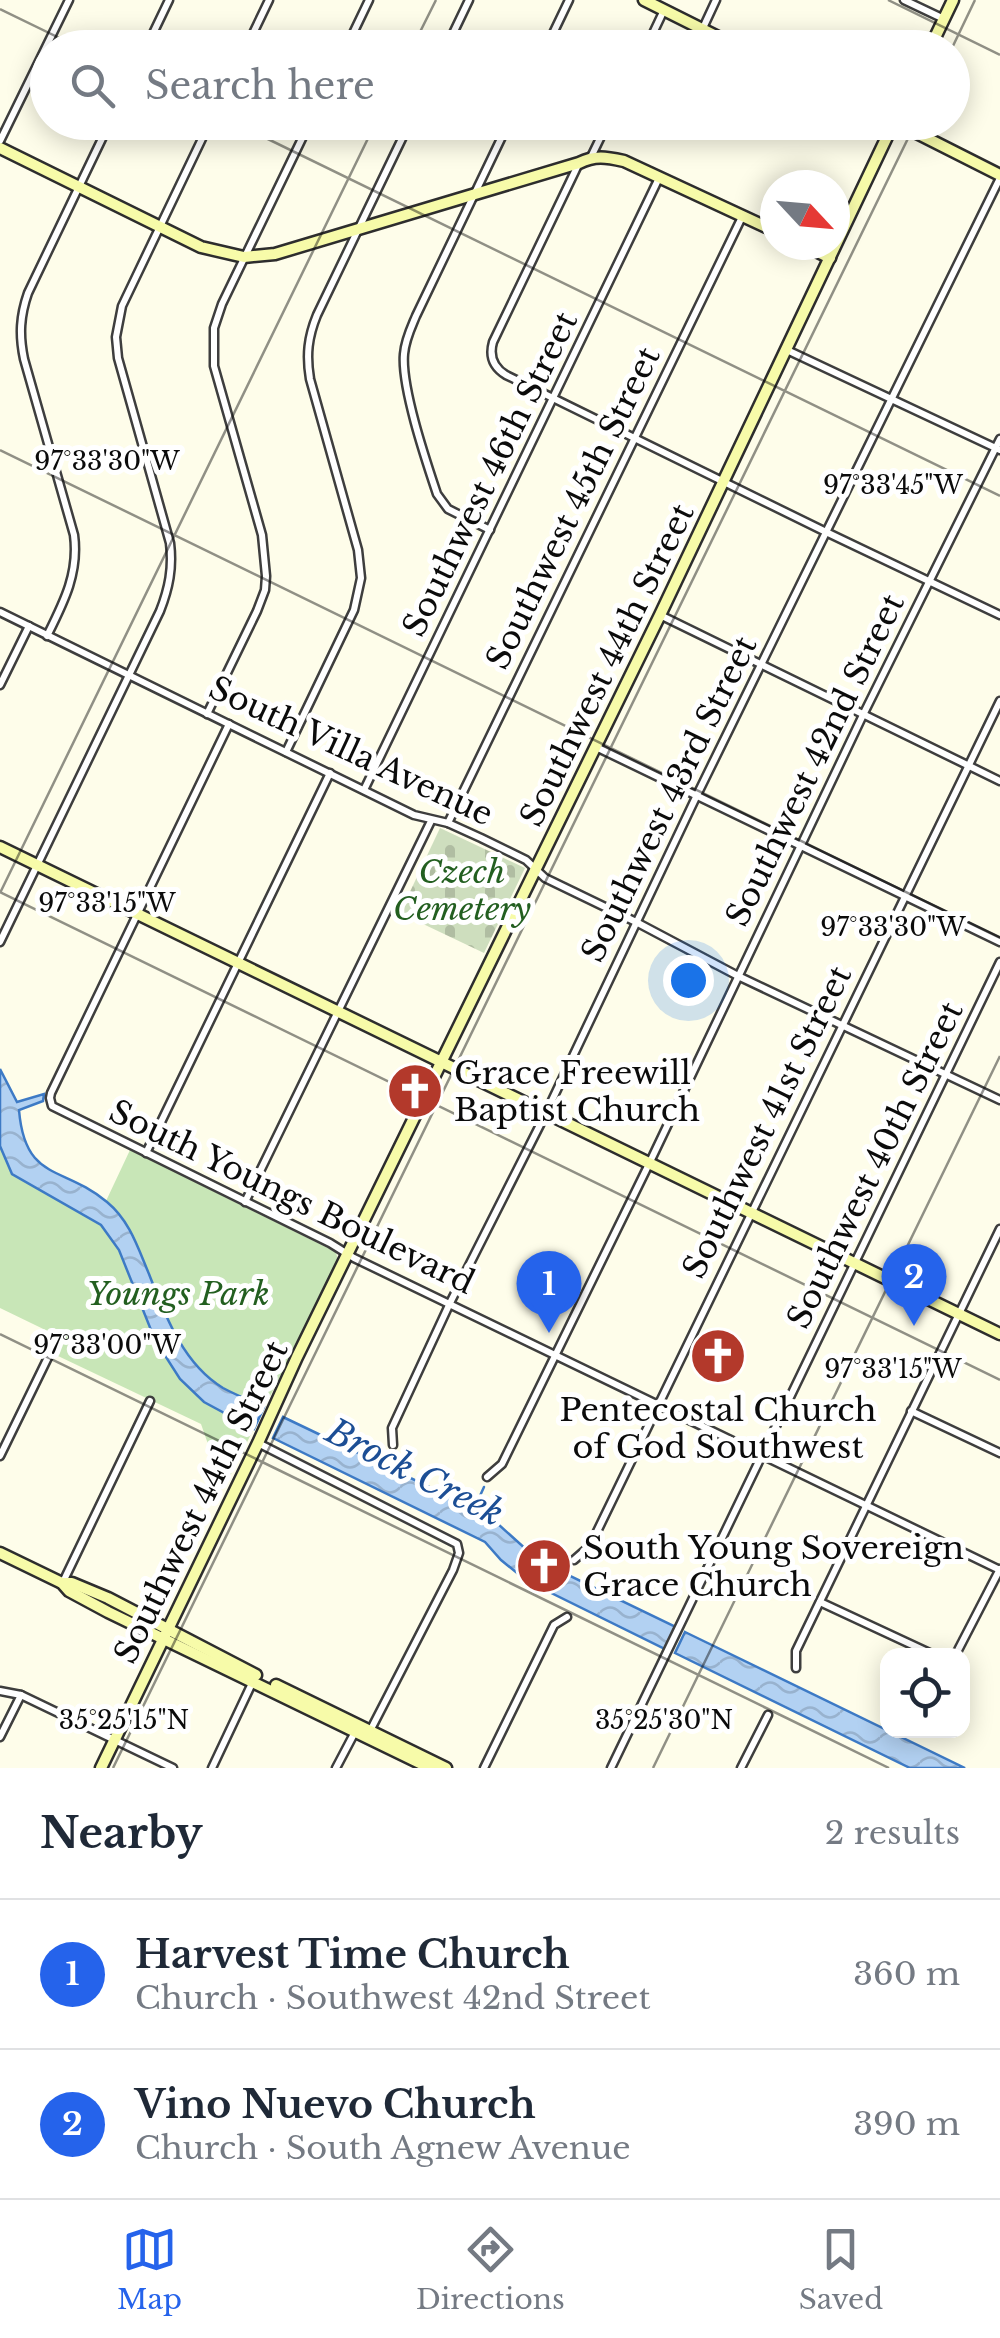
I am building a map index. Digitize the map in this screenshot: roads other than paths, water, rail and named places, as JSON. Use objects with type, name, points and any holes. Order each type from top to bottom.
[{"type":"main road","points":[[644,0],[702,29]]},
{"type":"main road","points":[[939,30],[953,0]]},
{"type":"main road","name":"Southwest 44th Street","points":[[850,216],[886,140]]},
{"type":"main road","points":[[930,140],[1000,176]]},
{"type":"main road","points":[[0,144],[192,244],[244,257],[275,254],[604,156],[624,161],[760,224]]},
{"type":"main road","name":"Southwest 44th Street","points":[[100,1768],[829,260]]},
{"type":"main road","points":[[0,848],[1000,1334]]},
{"type":"main road","points":[[0,1553],[62,1583],[72,1583],[108,1598],[165,1634],[430,1768]]},
{"type":"main road","points":[[254,1678],[446,1768]]},
{"type":"street","points":[[54,30],[68,0]]},
{"type":"street","points":[[155,30],[169,0]]},
{"type":"street","points":[[255,30],[270,0]]},
{"type":"street","points":[[355,30],[369,0]]},
{"type":"street","points":[[455,30],[469,0]]},
{"type":"street","points":[[555,30],[569,0]]},
{"type":"street","points":[[702,29],[716,0]]},
{"type":"street","points":[[904,0],[944,19]]},
{"type":"street","points":[[655,30],[664,10]]},
{"type":"street","points":[[0,144],[30,80]]},
{"type":"street","points":[[47,636],[71,586],[76,548],[24,359],[20,328],[28,293],[101,140]]},
{"type":"street","points":[[0,942],[129,676],[164,599],[170,576],[171,554],[118,358],[117,326],[122,306],[201,140]]},
{"type":"street","points":[[207,714],[262,600],[266,576],[262,535],[212,354],[217,316],[301,140]]},
{"type":"street","points":[[286,752],[350,621],[360,589],[358,550],[310,379],[309,336],[401,140]]},
{"type":"street","points":[[490,530],[448,509],[437,494],[404,366],[410,329],[501,140]]},
{"type":"street","points":[[591,158],[600,140]]},
{"type":"street","points":[[579,164],[495,337],[491,352],[501,372],[1000,614]]},
{"type":"street","name":"Southwest 43rd Street","points":[[393,1445],[392,1428],[450,1303],[1000,176]]},
{"type":"street","name":"Southwest 46th Street","points":[[364,790],[660,178]]},
{"type":"street","name":"Southwest 45th Street","points":[[448,823],[743,216]]},
{"type":"street","points":[[787,350],[998,449]]},
{"type":"street","name":"Southwest 42nd Street","points":[[488,1477],[502,1464],[1000,439]]},
{"type":"street","name":"South Villa Avenue","points":[[0,612],[414,815],[448,823],[526,860],[545,878],[738,976],[1000,1100]]},
{"type":"street","points":[[660,615],[1000,781]]},
{"type":"street","points":[[0,684],[29,626]]},
{"type":"street","name":"Southwest 41st Street","points":[[574,1560],[590,1546],[1000,701]]},
{"type":"street","points":[[138,915],[229,724]]},
{"type":"street","points":[[594,746],[1000,942]]},
{"type":"street","points":[[146,1153],[330,774]]},
{"type":"street","points":[[245,1202],[431,821]]},
{"type":"street","name":"South Youngs Boulevard","points":[[138,915],[51,1093],[50,1103],[56,1109],[348,1255],[1000,1569]]},
{"type":"street","name":"Southwest 40th Street","points":[[611,1768],[1000,962]]},
{"type":"street","points":[[796,1668],[796,1652],[1000,1229]]},
{"type":"street","points":[[0,1456],[56,1341]]},
{"type":"street","points":[[62,1583],[150,1401]]},
{"type":"street","points":[[911,1411],[1000,1453]]},
{"type":"street","points":[[258,1443],[450,1538],[459,1552],[372,1731],[355,1732],[336,1768]]},
{"type":"street","points":[[959,1648],[1000,1569]]},
{"type":"street","points":[[820,1602],[919,1648]]},
{"type":"street","points":[[484,1768],[554,1625],[567,1617]]},
{"type":"street","points":[[212,1768],[254,1678]]},
{"type":"street","points":[[0,1691],[21,1695],[173,1768]]},
{"type":"street","points":[[0,1737],[21,1695]]},
{"type":"street","points":[[741,1768],[768,1716]]},
{"type":"water","name":"Brock Creek","points":[[0,1069],[17,1102],[44,1094],[43,1101],[19,1110],[29,1150],[49,1169],[91,1190],[122,1218],[186,1352],[223,1388],[264,1407],[254,1429],[204,1402],[180,1379],[155,1340],[119,1250],[101,1225],[12,1174],[0,1146]]},
{"type":"water","name":"Brock Creek","points":[[283,1417],[488,1515],[539,1561],[676,1627],[665,1649],[527,1581],[485,1542],[273,1438]]},
{"type":"water","points":[[685,1632],[880,1727],[880,1738],[903,1738],[965,1768],[910,1768],[675,1653]]},
{"type":"waterway","points":[[383,1467],[389,1455]]},
{"type":"waterway","points":[[474,1509],[484,1487]]},
{"type":"place","name":"Grace Freewill Baptist Church","points":[[415,1091]]},
{"type":"place","name":"Vino Nuevo Church","points":[[914,1326]]},
{"type":"place","name":"Harvest Time Church","points":[[549,1333]]},
{"type":"place","name":"Pentecostal Church of God Southwest","points":[[718,1356]]},
{"type":"place","name":"South Young Sovereign Grace Church","points":[[544,1566]]},
{"type":"park label","name":"Czech Cemetery","points":[[462,890]]},
{"type":"park label","name":"Youngs Park","points":[[178,1294]]}]
